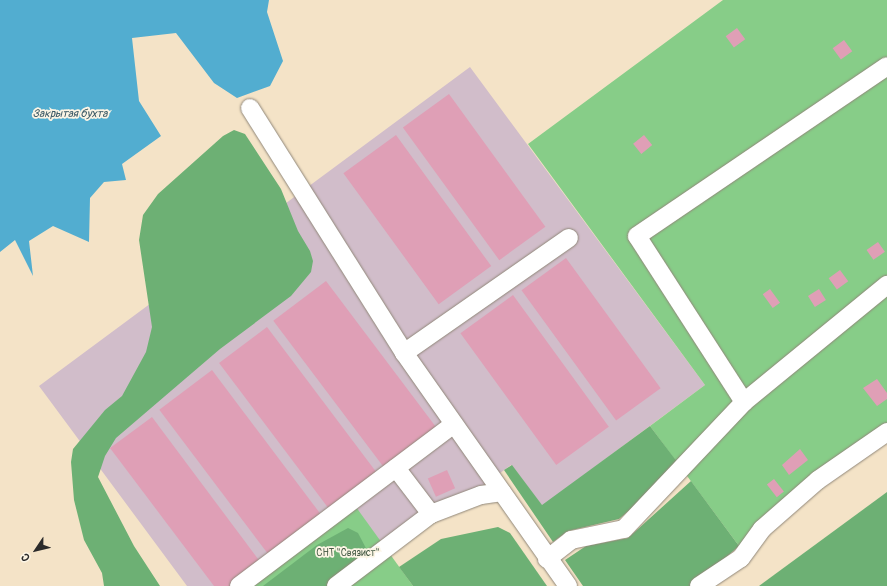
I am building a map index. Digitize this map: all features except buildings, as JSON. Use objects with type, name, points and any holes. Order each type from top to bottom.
[{"type":"street","points":[[744,402],[637,236],[887,66]]},
{"type":"street","points":[[250,108],[404,353],[502,492],[547,559],[568,586]]},
{"type":"street","points":[[404,353],[569,238]]},
{"type":"street","points":[[547,559],[571,540],[624,529],[744,402],[887,285]]},
{"type":"street","points":[[240,586],[454,424]]},
{"type":"street","points":[[699,586],[741,558],[762,529],[818,480],[887,432]]},
{"type":"street","points":[[396,468],[431,514]]},
{"type":"street","points":[[336,586],[431,514],[480,495],[502,492]]},
{"type":"shaded area","points":[[470,67],[705,385],[542,506],[511,465],[390,554],[249,586],[187,586],[39,386]]},
{"type":"green space","points":[[723,0],[887,0],[887,436],[739,546],[650,426],[705,385],[528,144]]},
{"type":"green space","points":[[234,130],[245,134],[281,189],[298,231],[310,251],[313,261],[311,272],[291,296],[220,349],[116,438],[105,456],[98,477],[134,546],[160,586],[104,586],[102,573],[84,540],[74,500],[71,462],[73,449],[105,410],[122,396],[146,352],[152,327],[139,240],[143,215],[158,194],[223,136]]},
{"type":"green space","points":[[650,426],[681,467],[619,519],[568,531],[553,542],[504,470],[512,465],[542,505]]},
{"type":"green space","points":[[691,481],[739,546],[693,586],[583,586],[565,560],[586,546],[628,538]]},
{"type":"green space","points":[[887,492],[887,586],[759,586]]},
{"type":"green space","name":"СНТ \"Связист\"","points":[[356,507],[413,586],[249,586]]},
{"type":"green space","points":[[498,527],[510,533],[547,586],[413,586],[399,567],[441,539]]},
{"type":"green space","points":[[348,528],[358,533],[368,552],[347,586],[263,586],[317,545]]},
{"type":"water","name":"Закрытая бухта","points":[[0,0],[269,0],[267,12],[283,61],[270,86],[237,98],[214,83],[176,33],[132,38],[139,101],[161,136],[122,164],[126,180],[104,182],[90,198],[89,242],[53,226],[29,241],[33,276],[15,240],[0,252]]}]
